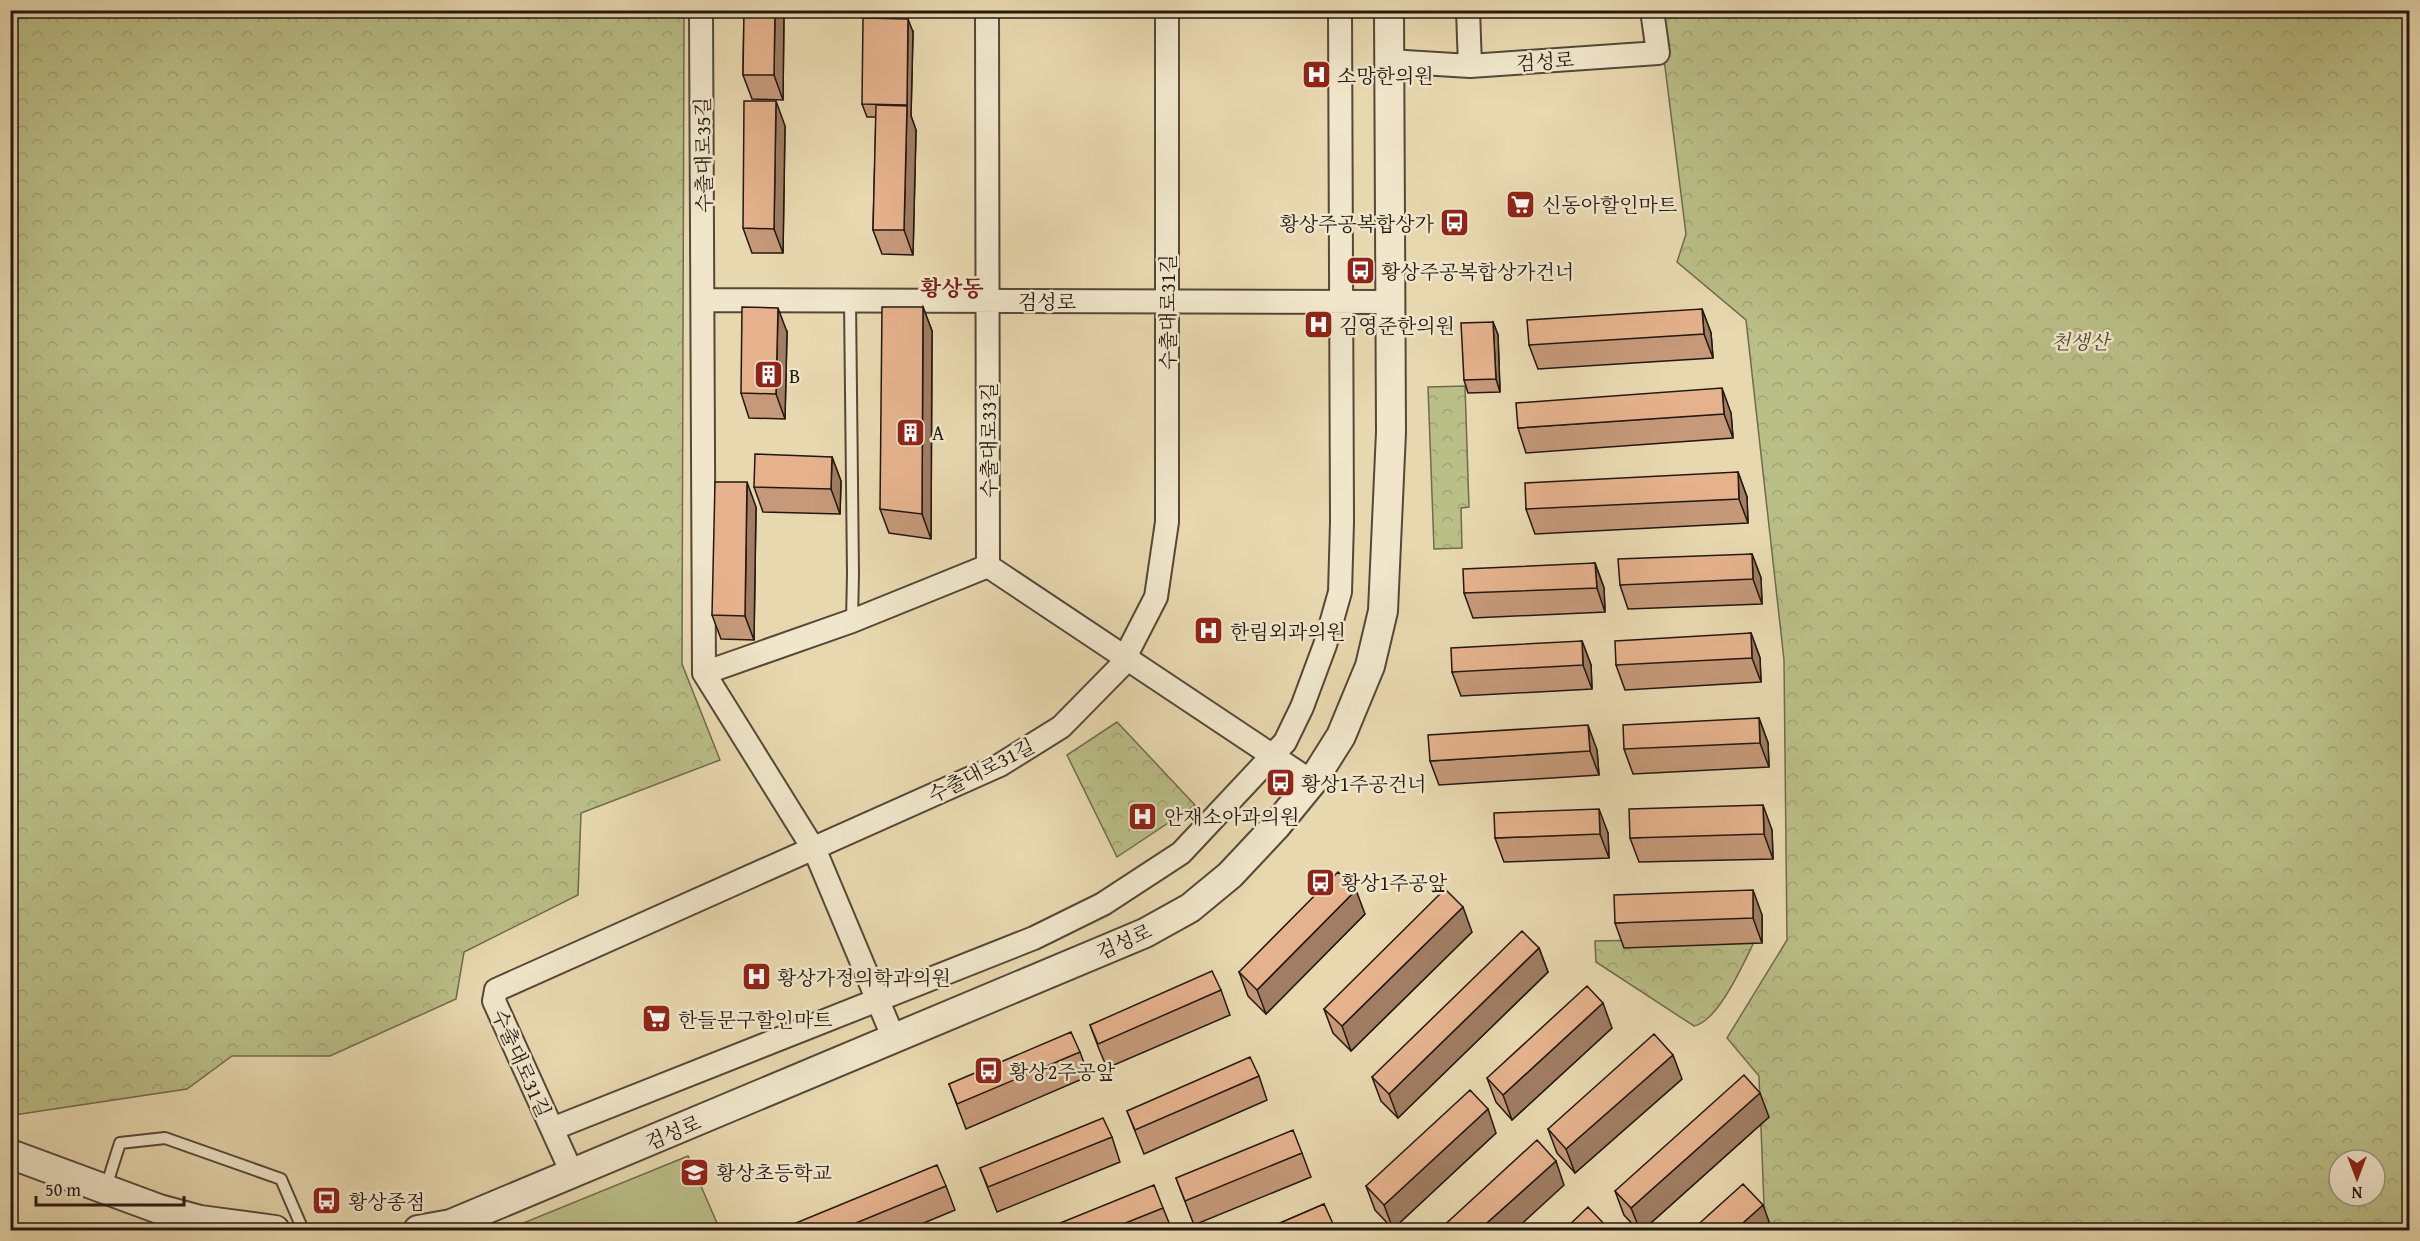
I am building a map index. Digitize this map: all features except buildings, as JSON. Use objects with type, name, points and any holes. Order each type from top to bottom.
[{"type":"street","name":"수출대로35길","points":[[701,10],[704,673]]},
{"type":"street","name":"수출대로33길","points":[[987,10],[988,566]]},
{"type":"street","name":"수출대로31길","points":[[572,1173],[494,1001],[496,990],[1000,765],[1061,727],[1120,667],[1156,597],[1167,522],[1167,10]]},
{"type":"street","points":[[552,1129],[879,1002],[1034,938],[1103,904],[1181,853],[1285,742],[1302,707],[1325,645],[1340,592],[1342,302],[1340,10]]},
{"type":"street","name":"검성로","points":[[418,1230],[452,1227],[572,1173],[1145,933],[1190,908],[1230,875],[1312,782],[1341,736],[1370,666],[1383,611],[1391,432],[1389,10]]},
{"type":"street","points":[[1468,10],[1470,66]]},
{"type":"street","name":"검성로","points":[[1389,61],[1470,66],[1658,53],[1652,10]]},
{"type":"street","name":"검성로","points":[[704,300],[1390,302]]},
{"type":"street","points":[[894,1040],[813,848],[704,673],[852,621],[988,566],[1274,754],[1312,782]]},
{"type":"street","points":[[10,1154],[159,1209],[190,1217],[274,1230]]},
{"type":"lane","points":[[850,300],[852,621]]},
{"type":"lane","points":[[106,1189],[120,1143],[165,1138],[281,1179],[303,1230]]},
{"type":"green space","points":[[10,11],[684,11],[682,664],[720,760],[581,813],[578,895],[464,952],[456,999],[330,1056],[232,1056],[187,1089],[14,1115],[10,1113]]},
{"type":"green space","name":"천생산","points":[[1658,11],[2409,11],[2409,1230],[1765,1230],[1759,1076],[1727,1038],[1787,940],[1784,660],[1746,320],[1677,262],[1686,234]]},
{"type":"green space","points":[[1465,386],[1469,507],[1461,508],[1462,548],[1434,549],[1428,387]]},
{"type":"green space","points":[[1117,722],[1195,805],[1117,857],[1067,755]]},
{"type":"green space","points":[[1756,938],[1722,1002],[1703,1022],[1694,1026],[1596,962],[1595,941]]},
{"type":"green space","name":"황상초등학교","points":[[688,1156],[720,1230],[506,1230]]},
{"type":"place","name":"소망한의원","points":[[1316,75]]},
{"type":"place","name":"신동아할인마트","points":[[1521,204]]},
{"type":"place","name":"황상주공복합상가","points":[[1455,223]]},
{"type":"place","name":"황상주공복합상가건너","points":[[1360,271]]},
{"type":"place","name":"김영준한의원","points":[[1318,325]]},
{"type":"place","name":"B","points":[[768,375]]},
{"type":"place","name":"A","points":[[911,432]]},
{"type":"place","name":"한림외과의원","points":[[1209,631]]},
{"type":"place","name":"황상1주공건너","points":[[1280,783]]},
{"type":"place","name":"안재소아과의원","points":[[1143,816]]},
{"type":"place","name":"황상1주공앞","points":[[1320,882]]},
{"type":"place","name":"황상가정의학과의원","points":[[756,977]]},
{"type":"place","name":"한들문구할인마트","points":[[657,1019]]},
{"type":"place","name":"황상2주공앞","points":[[988,1071]]},
{"type":"place","name":"황상초등학교","points":[[695,1172]]},
{"type":"place","name":"황상종점","points":[[327,1201]]},
{"type":"district","name":"황상동","points":[[952,288]]}]
